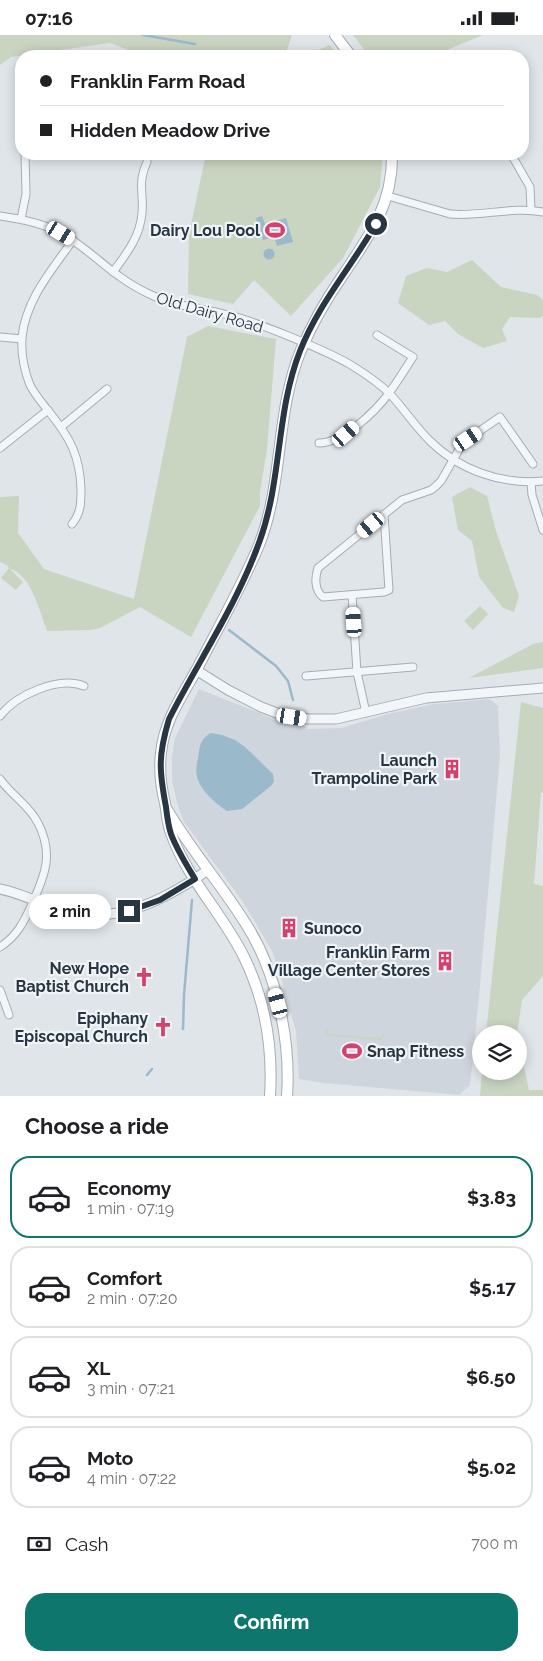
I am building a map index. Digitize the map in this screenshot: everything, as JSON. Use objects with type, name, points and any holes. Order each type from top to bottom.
[{"type":"main road","points":[[335,35],[346,50]]},
{"type":"main road","points":[[270,1096],[270,1049],[260,997],[234,938],[183,859],[171,833],[160,782],[163,738],[169,719],[248,571],[266,523],[276,481],[283,418],[292,377],[304,343],[321,309],[376,224],[388,196],[392,160]]},
{"type":"main road","points":[[165,806],[181,832],[244,921],[264,958],[272,979],[282,1023],[288,1072],[287,1096]]},
{"type":"street","points":[[21,219],[26,194],[25,160]]},
{"type":"street","points":[[514,160],[530,187],[531,210]]},
{"type":"street","points":[[113,272],[129,252],[139,231],[142,211],[141,180],[147,163]]},
{"type":"street","points":[[388,196],[450,214],[531,210],[543,212]]},
{"type":"street","name":"Old Dairy Road","points":[[0,215],[47,226],[73,240],[133,286],[161,299],[247,319],[350,365],[367,375],[389,393],[430,441],[452,459],[470,469],[500,479],[531,482],[543,481]]},
{"type":"street","points":[[72,524],[80,512],[81,504],[81,476],[74,448],[61,427],[37,397],[26,374],[22,339],[26,317],[34,297],[73,240]]},
{"type":"street","points":[[319,443],[327,443],[346,434],[375,409],[389,393],[413,357],[377,335]]},
{"type":"street","points":[[0,337],[22,339]]},
{"type":"street","points":[[61,427],[107,389]]},
{"type":"street","points":[[0,448],[48,410]]},
{"type":"street","points":[[384,514],[389,590],[323,597],[317,590],[316,574],[318,568],[384,514],[402,500],[431,490],[436,486],[441,481],[461,446],[500,417],[533,464]]},
{"type":"street","points":[[531,482],[532,495],[543,530]]},
{"type":"street","points":[[352,595],[357,672],[366,713]]},
{"type":"street","points":[[306,676],[413,667]]},
{"type":"street","points":[[196,670],[228,690],[262,707],[292,717],[308,719],[331,720],[426,698],[543,688]]},
{"type":"street","points":[[0,716],[8,706],[25,695],[60,683],[69,682],[84,685]]},
{"type":"street","points":[[0,779],[30,811],[42,834],[46,855],[43,881],[22,925],[16,934],[0,947]]},
{"type":"street","points":[[0,889],[34,899],[64,911],[97,915],[148,905],[168,896],[208,870]]},
{"type":"street","points":[[0,990],[9,1015]]},
{"type":"shaded area","points":[[199,689],[272,718],[303,725],[307,729],[341,728],[388,714],[434,704],[490,699],[498,706],[500,755],[479,996],[476,1025],[472,1025],[470,1085],[459,1095],[299,1079],[296,1031],[272,951],[243,902],[184,822],[178,806],[172,781],[172,757],[175,738]]},
{"type":"green space","points":[[0,35],[292,35],[287,50],[128,50],[110,43],[60,50],[15,50],[15,56],[0,65]]},
{"type":"green space","points":[[353,35],[483,35],[447,50],[364,50]]},
{"type":"green space","points":[[330,45],[334,50],[318,50]]},
{"type":"green space","points":[[205,160],[382,160],[380,187],[343,258],[291,316],[254,280],[233,304],[188,294],[189,234]]},
{"type":"green space","points":[[472,260],[501,287],[537,295],[543,300],[543,316],[539,318],[510,317],[502,329],[507,341],[483,348],[458,334],[445,321],[429,325],[398,303],[406,276],[427,268],[447,272]]},
{"type":"green space","points":[[208,326],[276,339],[267,449],[260,492],[260,506],[191,637],[140,607],[100,628],[47,631],[38,604],[24,578],[10,569],[23,582],[16,590],[1,578],[9,568],[0,562],[0,497],[19,496],[18,533],[44,569],[134,599],[187,337]]},
{"type":"green space","points":[[470,487],[487,496],[496,531],[519,596],[514,612],[503,608],[479,577],[472,541],[458,530],[452,497]]},
{"type":"green space","points":[[480,606],[488,614],[473,630],[464,621]]},
{"type":"green space","points":[[543,642],[543,668],[469,678],[533,644]]},
{"type":"green space","points":[[521,702],[543,708],[543,793],[541,792],[534,884],[543,886],[543,976],[522,1000],[518,1025],[487,1025]]},
{"type":"green space","points":[[326,1029],[328,1034],[379,1038],[382,1037],[383,1033],[385,1034],[381,1040],[329,1036],[326,1033]]},
{"type":"green space","points":[[481,1080],[527,1080],[529,1090],[543,1090],[543,1096],[480,1096]]},
{"type":"water","name":"Dairy Lou Pool","points":[[262,216],[265,224],[286,218],[293,242],[277,246],[274,237],[263,240],[256,218]]},
{"type":"water","name":"Dairy Lou Pool","points":[[269,248],[275,254],[269,260],[263,254]]},
{"type":"water","points":[[211,733],[235,740],[273,774],[274,781],[272,785],[242,809],[227,811],[209,796],[198,781],[196,770],[200,746],[204,738]]},
{"type":"waterway","points":[[143,35],[195,44]]},
{"type":"waterway","points":[[229,630],[276,666],[288,681],[293,700]]},
{"type":"waterway","points":[[183,1029],[192,900]]},
{"type":"waterway","points":[[147,1075],[152,1069]]},
{"type":"place","name":"Dairy Lou Pool","points":[[275,230]]},
{"type":"place","name":"Launch Trampoline Park","points":[[452,769]]},
{"type":"place","name":"Sunoco","points":[[289,928]]},
{"type":"place","name":"Franklin Farm Village Center Stores","points":[[445,961]]},
{"type":"place","name":"New Hope Baptist Church","points":[[144,977]]},
{"type":"place","name":"Epiphany Episcopal Church","points":[[163,1027]]},
{"type":"place","name":"Snap Fitness","points":[[352,1051]]},
{"type":"route","points":[[129,911],[160,900],[195,879],[183,859],[167,821],[160,782],[163,738],[169,719],[232,603],[259,543],[272,503],[283,418],[300,351],[321,309],[367,241],[376,224]]}]
